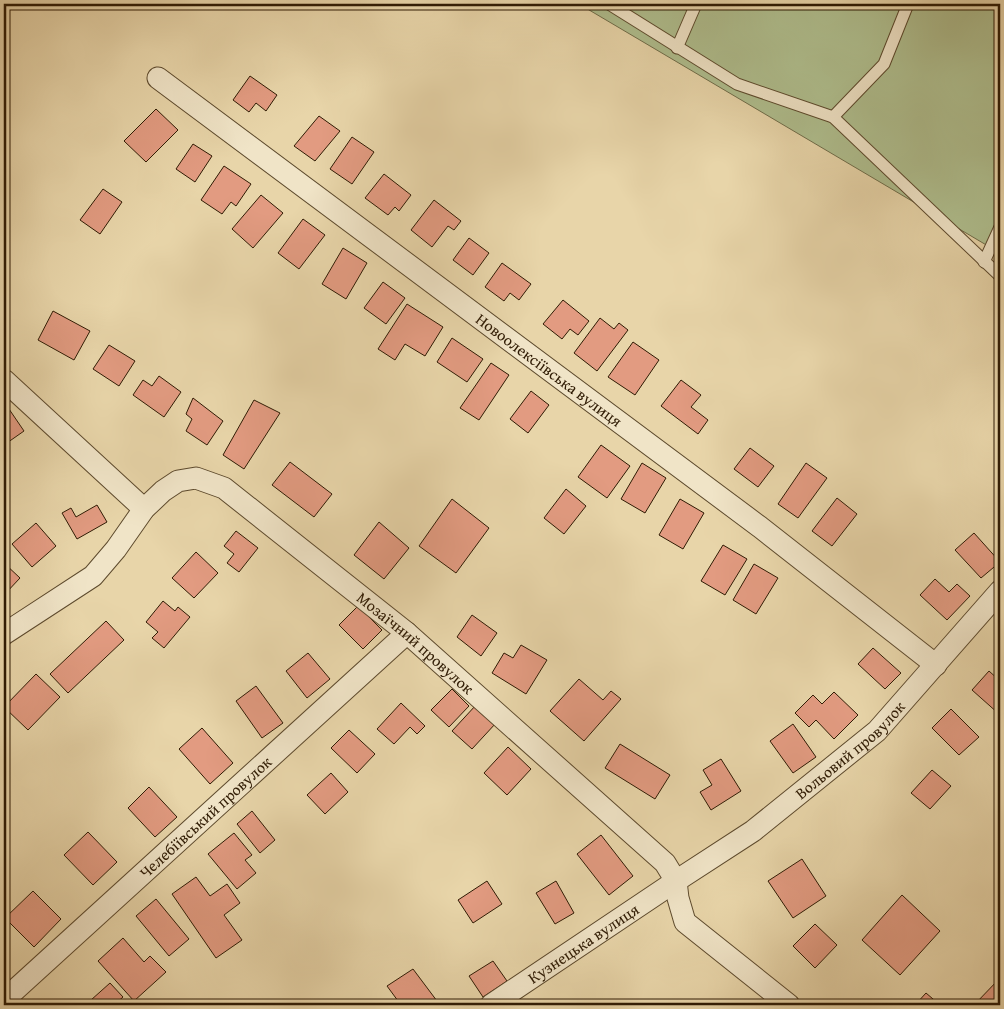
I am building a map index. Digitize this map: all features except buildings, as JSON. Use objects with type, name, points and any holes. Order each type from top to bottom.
[{"type":"street","name":"Новоолексіївська вулиця","points":[[158,78],[752,521],[936,665]]},
{"type":"street","points":[[4,380],[144,510]]},
{"type":"street","name":"Мозаїчний провулок","points":[[4,634],[93,576],[116,549],[144,510],[163,491],[178,481],[196,478],[224,488],[407,633],[666,863],[676,881],[678,898],[685,922],[790,1005]]},
{"type":"street","name":"Вольовий провулок","points":[[676,881],[753,831],[877,731],[1000,591]]},
{"type":"street","name":"Челебіївський провулок","points":[[4,1000],[407,633]]},
{"type":"street","name":"Кузнецька вулиця","points":[[491,1005],[676,881]]},
{"type":"lane","points":[[609,4],[737,84],[833,117],[1000,276]]},
{"type":"lane","points":[[677,48],[696,4]]},
{"type":"lane","points":[[833,117],[884,64],[908,4]]},
{"type":"lane","points":[[984,262],[1000,228]]},
{"type":"green space","points":[[579,4],[1000,4],[1000,252],[988,246]]}]
